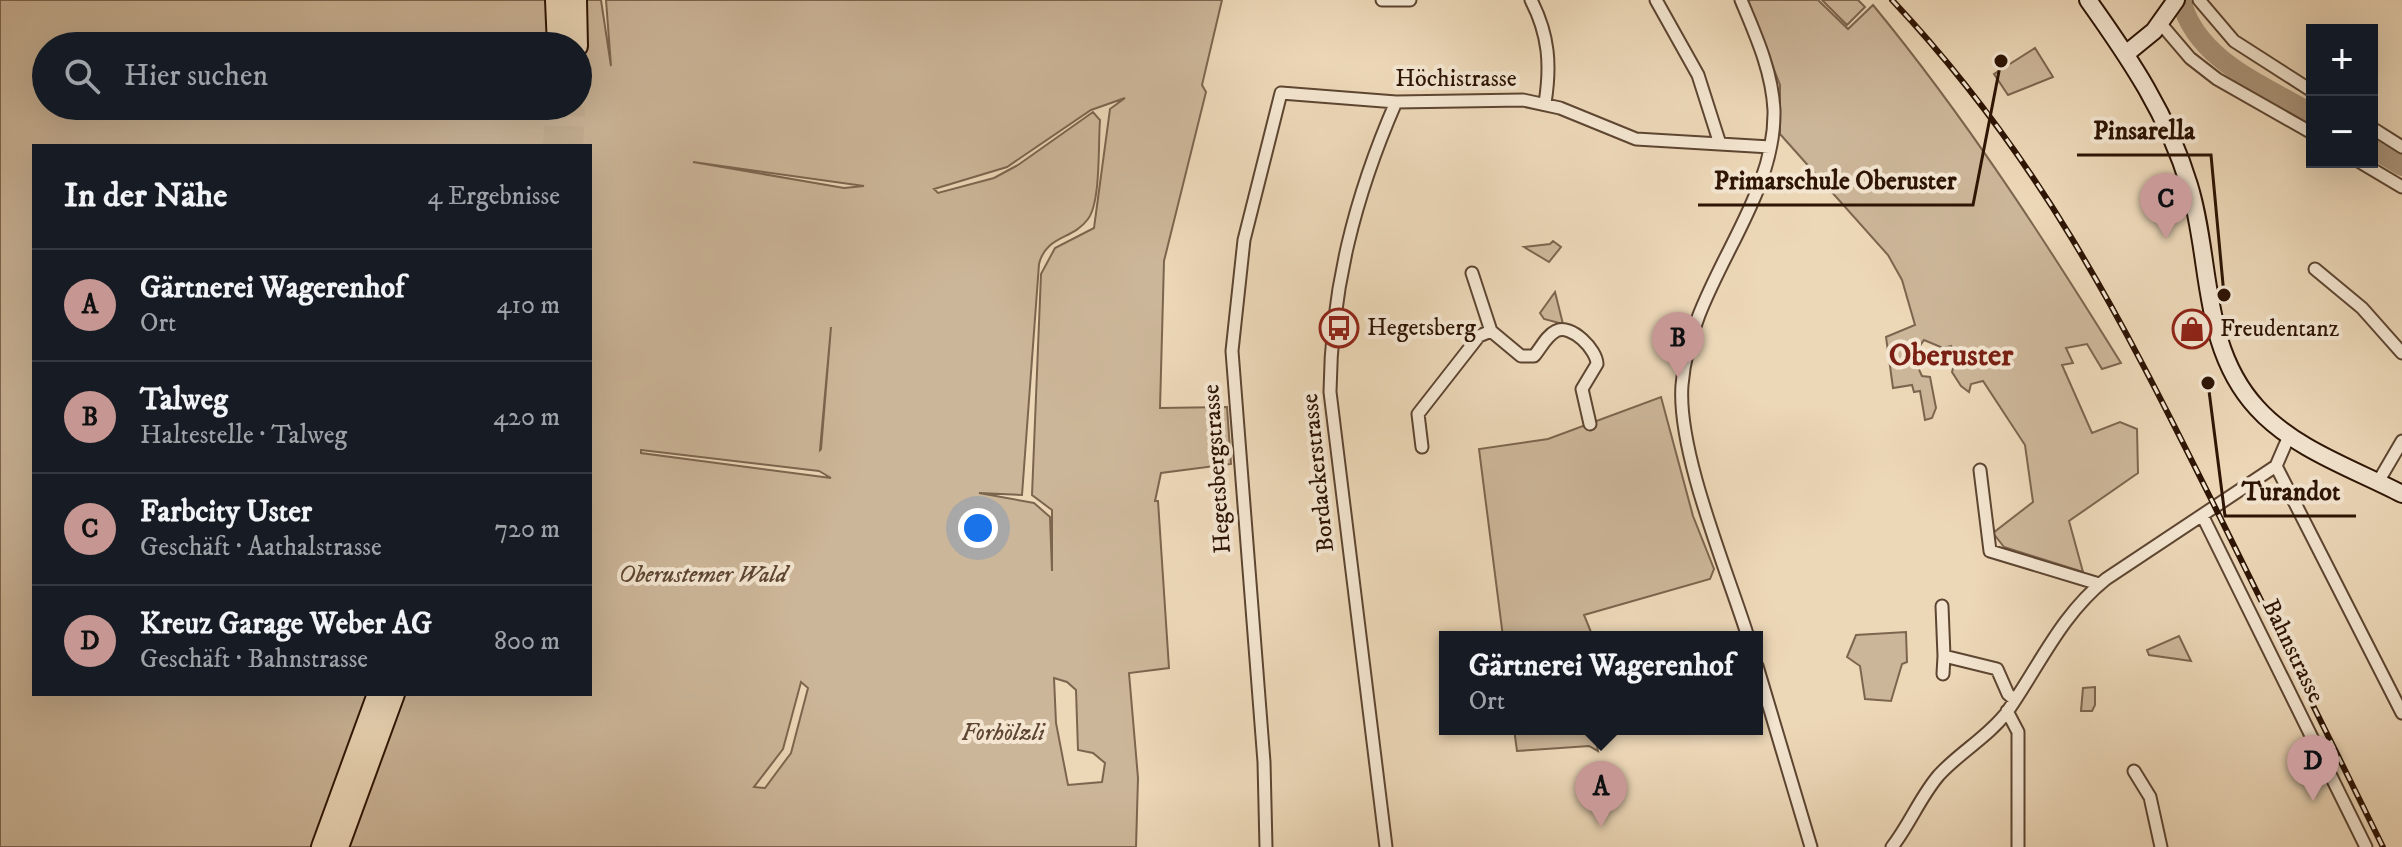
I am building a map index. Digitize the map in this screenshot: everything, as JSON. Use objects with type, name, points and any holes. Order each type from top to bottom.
[{"type":"highway","points":[[556,0],[557,32]]},
{"type":"highway","points":[[576,0],[577,32]]},
{"type":"highway","points":[[322,847],[377,696]]},
{"type":"highway","points":[[338,847],[393,696]]},
{"type":"main road","points":[[2088,0],[2127,53],[2153,96],[2191,189],[2215,326],[2232,375],[2256,407],[2289,436],[2402,494]]},
{"type":"main road","points":[[2127,53],[2161,24],[2175,2]]},
{"type":"street","points":[[1382,0],[1410,0]]},
{"type":"street","points":[[1531,0],[1548,44],[1549,76],[1545,103]]},
{"type":"street","points":[[1656,0],[1698,75],[1720,144]]},
{"type":"street","points":[[1741,0],[1770,82],[1774,121],[1758,188],[1691,331],[1681,399],[1694,464],[1746,631]]},
{"type":"street","points":[[2199,0],[2234,41],[2306,87]]},
{"type":"street","points":[[2161,24],[2190,58],[2217,79],[2306,130]]},
{"type":"street","name":"Höchistrasse","points":[[1281,93],[1396,102],[1502,99],[1545,103],[1636,139],[1770,147]]},
{"type":"street","name":"Hegetsbergstrasse","points":[[1266,847],[1264,762],[1232,351],[1244,240],[1281,93]]},
{"type":"street","name":"Bordackerstrasse","points":[[1386,847],[1331,423],[1330,356],[1337,291],[1352,221],[1372,157],[1396,102]]},
{"type":"street","points":[[2378,132],[2402,147]]},
{"type":"street","points":[[2370,168],[2402,187]]},
{"type":"street","points":[[2315,269],[2362,308],[2402,353]]},
{"type":"street","points":[[1472,273],[1491,331],[1526,357],[1534,356],[1553,332],[1561,329],[1568,330],[1593,350],[1597,364],[1582,389],[1590,424]]},
{"type":"street","points":[[1422,447],[1418,414],[1479,336],[1491,331]]},
{"type":"street","points":[[1892,847],[1940,774],[1978,743],[2007,711],[2058,628],[2099,584],[2276,466],[2289,436]]},
{"type":"street","points":[[2378,482],[2402,441]]},
{"type":"street","points":[[2276,466],[2402,713]]},
{"type":"street","points":[[1980,470],[1990,551],[2099,584]]},
{"type":"street","name":"Bahnstrasse","points":[[2203,517],[2366,847]]},
{"type":"street","points":[[1942,606],[1943,674]]},
{"type":"street","points":[[1944,656],[1997,669],[2008,694],[2014,699]]},
{"type":"street","points":[[1763,686],[1811,847]]},
{"type":"street","points":[[2007,711],[2018,732],[2018,847]]},
{"type":"street","points":[[2134,771],[2150,797],[2161,847]]},
{"type":"green space","points":[[0,0],[601,0],[611,66],[606,0],[1222,0],[1202,85],[1206,92],[1164,261],[1160,408],[1227,407],[1231,464],[1161,473],[1155,501],[1158,501],[1169,668],[1129,673],[1138,778],[1136,847],[0,847]],"holes":[[[1125,98],[1110,109],[1094,228],[1055,248],[1041,274],[1032,495],[1052,510],[1052,571],[1050,517],[1034,503],[979,493],[1022,495],[1039,264],[1048,248],[1082,226],[1092,211],[1097,187],[1100,120],[1093,112],[1018,165],[994,178],[938,193],[934,189],[1007,167],[1091,110]],[[693,162],[864,186],[844,188]],[[831,327],[821,449],[820,450]],[[641,450],[819,471],[831,478],[641,453]],[[1054,678],[1067,682],[1076,690],[1078,750],[1093,753],[1105,763],[1102,782],[1068,785],[1056,723]],[[801,682],[808,688],[791,753],[765,788],[754,787],[783,749]]]},
{"type":"green space","points":[[1747,0],[1818,0],[1848,29],[1873,5],[1940,91],[2003,180],[2121,363],[2102,369],[2087,344],[2066,348],[2073,363],[2062,365],[2092,433],[2120,422],[2137,429],[2138,473],[2069,521],[2083,572],[2004,547],[1993,533],[2033,502],[2025,445],[1983,381],[1971,384],[1969,392],[1961,386],[1952,372],[1956,357],[1951,346],[1943,348],[1924,340],[1917,353],[1922,376],[1930,377],[1936,408],[1932,418],[1925,420],[1920,391],[1914,392],[1912,385],[1893,388],[1886,337],[1915,325],[1902,280],[1888,255],[1780,134],[1780,85]]},
{"type":"green space","points":[[1822,0],[1858,0],[1865,7],[1847,25]]},
{"type":"green space","points":[[2035,48],[2053,77],[2008,95],[1994,74]]},
{"type":"green space","points":[[1553,241],[1561,247],[1549,262],[1524,247],[1550,244]]},
{"type":"green space","points":[[1555,292],[1563,324],[1544,319],[1540,313]]},
{"type":"green space","points":[[1661,397],[1693,516],[1714,569],[1710,579],[1584,615],[1591,631],[1502,631],[1479,449],[1548,439]]},
{"type":"green space","points":[[1906,632],[1907,662],[1902,664],[1891,701],[1865,699],[1860,666],[1847,657],[1856,635]]},
{"type":"green space","points":[[2179,636],[2191,661],[2149,655],[2147,650]]},
{"type":"green space","points":[[2095,687],[2092,711],[2081,711],[2083,688]]},
{"type":"green space","points":[[1515,735],[1595,735],[1598,751],[1589,746],[1517,751]]},
{"type":"waterway","points":[[2181,0],[2189,21],[2216,55],[2253,81],[2306,111]]},
{"type":"waterway","points":[[2378,152],[2402,166]]},
{"type":"tunnel","points":[[553,144],[555,120]]},
{"type":"tunnel","points":[[573,144],[574,120]]},
{"type":"railway","points":[[1892,0],[1944,58],[1990,117],[2071,237],[2177,430],[2383,847]]},
{"type":"place","name":"Primarschule Oberuster","points":[[2001,61]]},
{"type":"place","name":"Farbcity Uster","points":[[2166,239]]},
{"type":"place","name":"Pinsarella","points":[[2224,295]]},
{"type":"place","name":"Hegetsberg","points":[[1339,328]]},
{"type":"place","name":"Freudentanz","points":[[2192,329]]},
{"type":"place","name":"Talweg","points":[[1678,378]]},
{"type":"place","name":"Turandot","points":[[2208,383]]},
{"type":"place","name":"Kreuz Garage Weber AG","points":[[2313,801]]},
{"type":"place","name":"Gärtnerei Wagerenhof","points":[[1601,827]]},
{"type":"district","name":"Oberuster","points":[[1951,356]]},
{"type":"park label","name":"Oberustemer Wald","points":[[703,575]]},
{"type":"park label","name":"Forhölzli","points":[[1003,733]]}]
